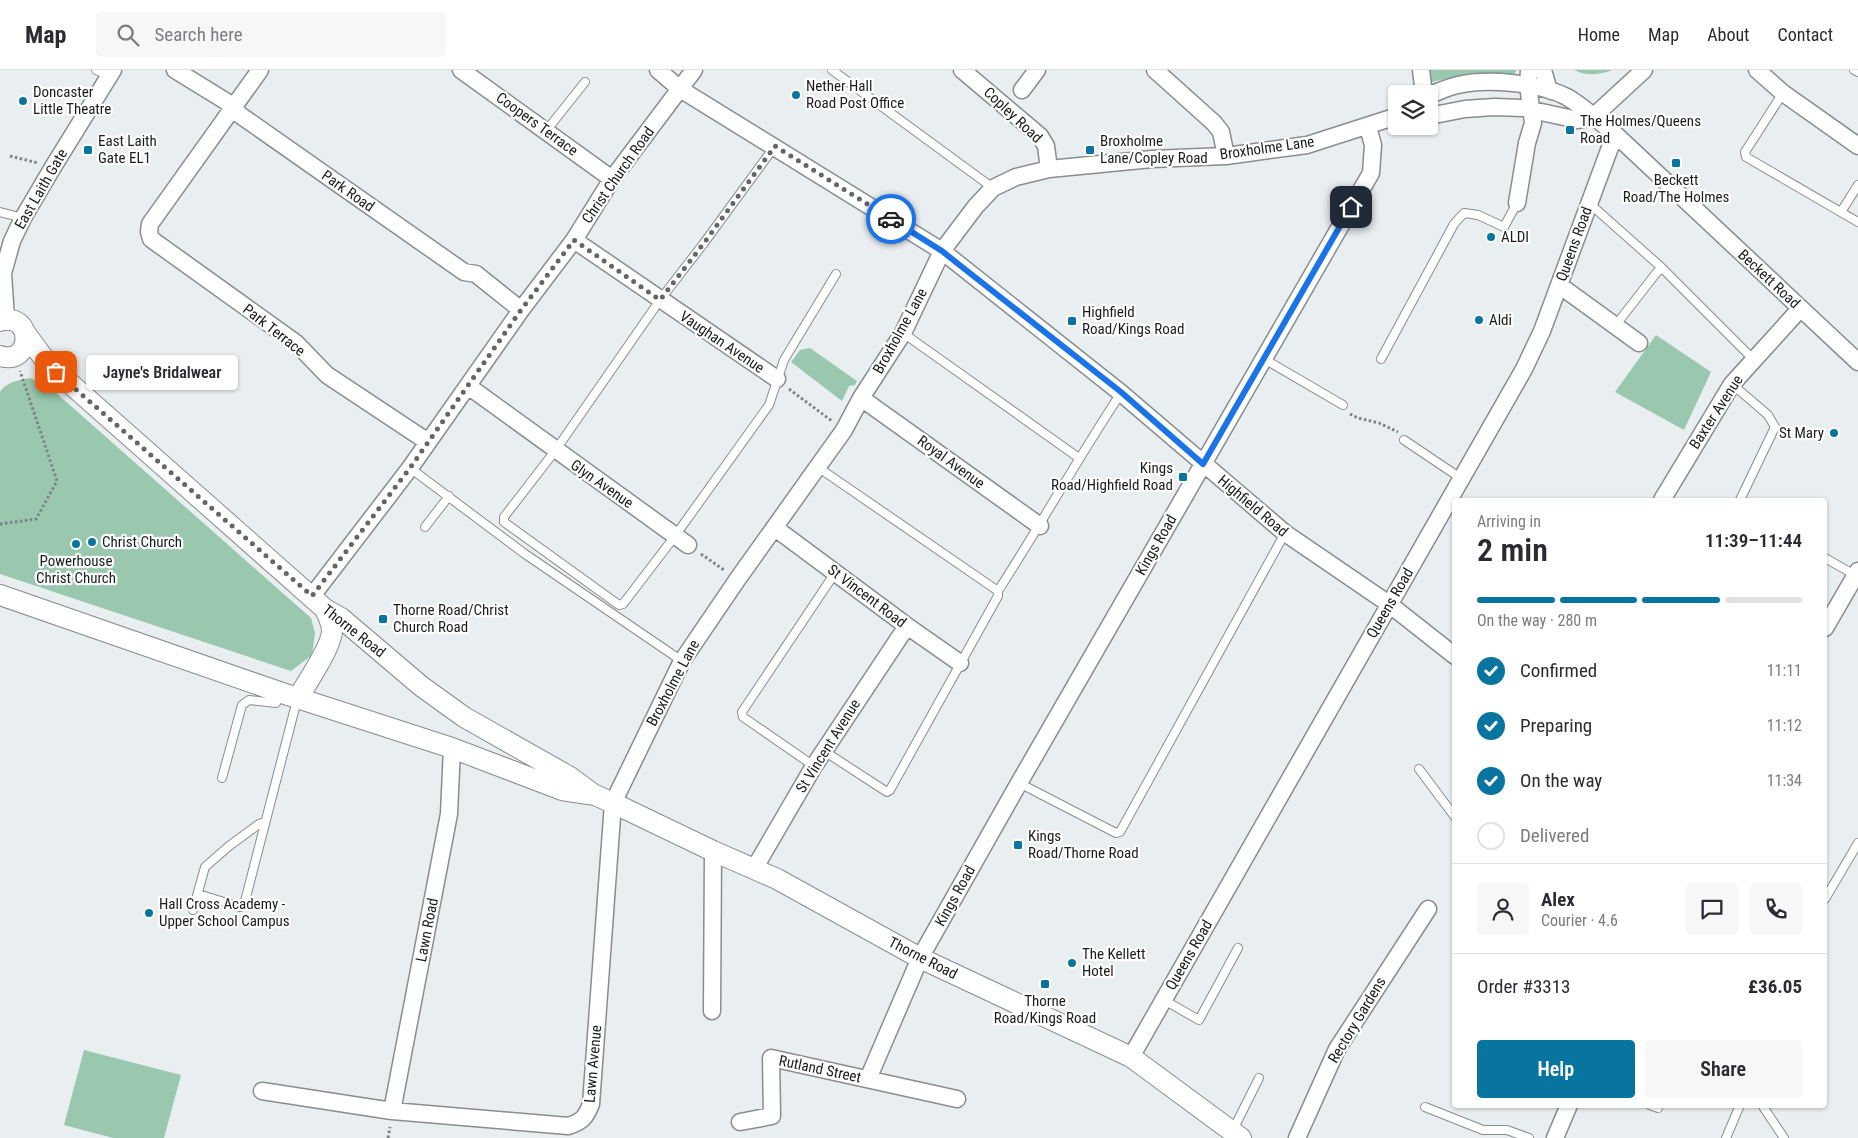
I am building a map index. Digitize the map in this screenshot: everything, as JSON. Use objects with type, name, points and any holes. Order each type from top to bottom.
[{"type":"street","name":"Park Road","points":[[175,70],[227,102],[248,121],[464,272],[476,274],[521,310]]},
{"type":"street","points":[[234,109],[260,70]]},
{"type":"street","name":"Coopers Terrace","points":[[462,70],[612,179]]},
{"type":"street","name":"Highfield Road","points":[[658,70],[680,89],[942,251],[1121,392],[1285,533],[1389,604],[1452,654]]},
{"type":"street","name":"Christ Church Road","points":[[318,602],[521,310],[574,240],[612,179],[694,70]]},
{"type":"street","name":"Copley Road","points":[[962,70],[1040,136],[1046,146],[1049,169]]},
{"type":"street","points":[[1022,90],[1037,70]]},
{"type":"street","points":[[1155,70],[1214,123],[1221,132],[1226,156]]},
{"type":"street","points":[[1421,70],[1423,85]]},
{"type":"street","points":[[1543,70],[1551,91]]},
{"type":"street","points":[[1438,114],[1494,107],[1528,109],[1578,120],[1593,117],[1644,70]]},
{"type":"street","points":[[1757,70],[1783,93],[1858,146]]},
{"type":"street","name":"East Laith Gate","points":[[3,320],[3,273],[12,241],[23,218],[106,72]]},
{"type":"street","points":[[1516,202],[1527,143],[1533,123],[1528,109],[1526,80]]},
{"type":"street","name":"Beckett Road","points":[[1438,93],[1458,85],[1526,80],[1579,104],[1615,134],[1858,362]]},
{"type":"street","points":[[1438,100],[1465,110]]},
{"type":"street","name":"Park Terrace","points":[[234,109],[150,224],[149,232],[151,239],[296,343],[327,375],[428,442]]},
{"type":"street","name":"Broxholme Lane","points":[[604,799],[682,661],[844,430],[903,333],[942,251],[976,206],[993,188],[1016,177],[1049,169],[1226,156],[1307,144],[1388,120]]},
{"type":"street","name":"Kings Road","points":[[920,958],[1371,173],[1373,145],[1368,127]]},
{"type":"street","name":"Queens Road","points":[[1131,1057],[1524,369],[1542,331],[1615,134]]},
{"type":"street","name":"Vaughan Avenue","points":[[574,240],[777,380]]},
{"type":"street","points":[[1559,285],[1639,342]]},
{"type":"street","name":"Baxter Avenue","points":[[1663,498],[1732,384],[1800,309]]},
{"type":"street","name":"Thorne Road","points":[[3,320],[14,320],[19,323],[48,364],[318,602],[341,618],[421,686],[464,717],[570,777],[604,799],[776,879],[920,958],[1131,1057],[1236,1135]]},
{"type":"street","points":[[7,356],[24,347],[26,334]]},
{"type":"street","name":"Glyn Avenue","points":[[468,386],[555,451],[682,540]]},
{"type":"street","name":"Royal Avenue","points":[[862,398],[1040,526]]},
{"type":"street","name":"St Vincent Road","points":[[775,528],[960,663]]},
{"type":"street","points":[[1827,625],[1857,573]]},
{"type":"street","name":"Thorne Road","points":[[0,595],[290,695],[452,748],[562,790],[604,799]]},
{"type":"street","points":[[290,695],[328,645],[332,633],[331,622],[318,602]]},
{"type":"street","name":"St Vincent Avenue","points":[[754,869],[814,766],[907,626]]},
{"type":"street","name":"Lawn Road","points":[[392,1111],[450,814],[452,748]]},
{"type":"street","name":"Lawn Avenue","points":[[262,1091],[392,1111],[568,1126],[579,1123],[586,1116],[591,1104],[604,799]]},
{"type":"street","points":[[712,1011],[713,851]]},
{"type":"street","name":"Rectory Gardens","points":[[1298,1138],[1337,1049],[1428,909]]},
{"type":"street","name":"Rutland Street","points":[[868,1079],[920,958]]},
{"type":"street","name":"Rutland Street","points":[[740,1122],[772,1116],[771,1058],[957,1098]]},
{"type":"street","points":[[1555,1138],[1568,1108]]},
{"type":"lane","points":[[832,70],[993,188]]},
{"type":"lane","points":[[1854,70],[1858,72]]},
{"type":"lane","points":[[546,131],[585,82]]},
{"type":"lane","points":[[1783,93],[1745,152],[1746,158],[1858,222]]},
{"type":"lane","points":[[775,146],[660,300],[555,451],[504,517],[504,522],[619,604],[623,604],[682,540],[769,405],[784,360],[836,274]]},
{"type":"lane","points":[[1841,212],[1858,184]]},
{"type":"lane","points":[[1381,359],[1454,224],[1464,214],[1478,215],[1504,227],[1516,202]]},
{"type":"lane","points":[[1589,203],[1661,267],[1753,359]]},
{"type":"lane","points":[[0,212],[23,218]]},
{"type":"lane","points":[[1615,326],[1661,267]]},
{"type":"lane","points":[[903,333],[1079,458]]},
{"type":"lane","points":[[1264,359],[1343,405]]},
{"type":"lane","points":[[1732,384],[1768,415],[1775,427],[1741,498]]},
{"type":"lane","points":[[824,751],[887,792],[890,790],[998,596],[998,591],[1040,526],[1079,458],[1121,392]]},
{"type":"lane","points":[[1404,440],[1462,479]]},
{"type":"lane","points":[[410,468],[525,554],[682,661]]},
{"type":"lane","points":[[819,468],[998,591]]},
{"type":"lane","points":[[425,527],[449,496]]},
{"type":"lane","points":[[1019,783],[1116,833],[1120,832],[1285,533]]},
{"type":"lane","points":[[1827,559],[1857,573]]},
{"type":"lane","points":[[814,766],[743,717],[742,712],[835,573]]},
{"type":"lane","points":[[222,778],[242,705],[249,700],[276,703],[290,695]]},
{"type":"lane","points":[[198,894],[240,907],[244,905],[265,822],[290,695]]},
{"type":"lane","points":[[1419,769],[1452,812]]},
{"type":"lane","points":[[193,910],[205,868],[229,846],[259,824],[265,822]]},
{"type":"lane","points":[[1827,896],[1858,842]]},
{"type":"lane","points":[[1164,1000],[1198,1020],[1238,948]]},
{"type":"lane","points":[[1236,1135],[1259,1078]]},
{"type":"lane","points":[[1425,1107],[1483,1130],[1507,1130],[1529,1138]]},
{"type":"lane","points":[[1726,1138],[1739,1108]]},
{"type":"lane","points":[[1764,1108],[1784,1138]]},
{"type":"path","points":[[10,156],[53,167]]},
{"type":"path","points":[[0,524],[36,518],[57,481],[7,356]]},
{"type":"path","name":"Vaughan Avenue","points":[[777,380],[844,430]]},
{"type":"path","points":[[1343,405],[1348,413],[1358,418],[1379,423],[1402,433],[1404,440]]},
{"type":"path","points":[[682,540],[737,580]]},
{"type":"green space","points":[[1428,70],[1516,70],[1515,74],[1473,75],[1432,82]]},
{"type":"green space","points":[[1574,70],[1612,70],[1593,74]]},
{"type":"green space","points":[[1656,335],[1711,372],[1684,430],[1615,392]]},
{"type":"green space","points":[[810,348],[857,381],[855,385],[849,386],[842,401],[791,362],[800,350]]},
{"type":"green space","points":[[30,378],[46,384],[311,618],[315,633],[312,655],[291,671],[0,574],[0,392],[9,384]]},
{"type":"green space","points":[[84,1050],[181,1075],[164,1138],[113,1138],[64,1125]]},
{"type":"way so far","points":[[56,372],[312,596],[410,468],[521,310],[574,240],[660,300],[775,146],[891,219]]},
{"type":"place","name":"Nether Hall Road Post Office","points":[[796,95]]},
{"type":"place","name":"Doncaster Little Theatre","points":[[23,101]]},
{"type":"place","name":"The Holmes/Queens Road","points":[[1570,130]]},
{"type":"place","name":"East Laith Gate EL1","points":[[88,150]]},
{"type":"place","name":"Broxholme Lane/Copley Road","points":[[1090,150]]},
{"type":"place","name":"Beckett Road/The Holmes","points":[[1676,163]]},
{"type":"place","name":"ALDI","points":[[1491,237]]},
{"type":"place","name":"Aldi","points":[[1479,320]]},
{"type":"place","name":"Highfield Road/Kings Road","points":[[1072,321]]},
{"type":"place","name":"Jayne's Bridalwear","points":[[56,372]]},
{"type":"place","name":"St Mary","points":[[1834,433]]},
{"type":"place","name":"Kings Road/Highfield Road","points":[[1183,477]]},
{"type":"place","name":"Christ Church","points":[[92,542]]},
{"type":"place","name":"Powerhouse Christ Church","points":[[76,544]]},
{"type":"place","name":"Thorne Road/Christ Church Road","points":[[383,619]]},
{"type":"place","name":"Kings Road/Thorne Road","points":[[1018,845]]},
{"type":"place","name":"Hall Cross Academy - Upper School Campus","points":[[149,913]]},
{"type":"place","name":"The Kellett Hotel","points":[[1072,963]]},
{"type":"place","name":"Thorne Road/Kings Road","points":[[1045,984]]},
{"type":"route","points":[[891,219],[942,251],[1121,392],[1203,464],[1351,207]]}]
